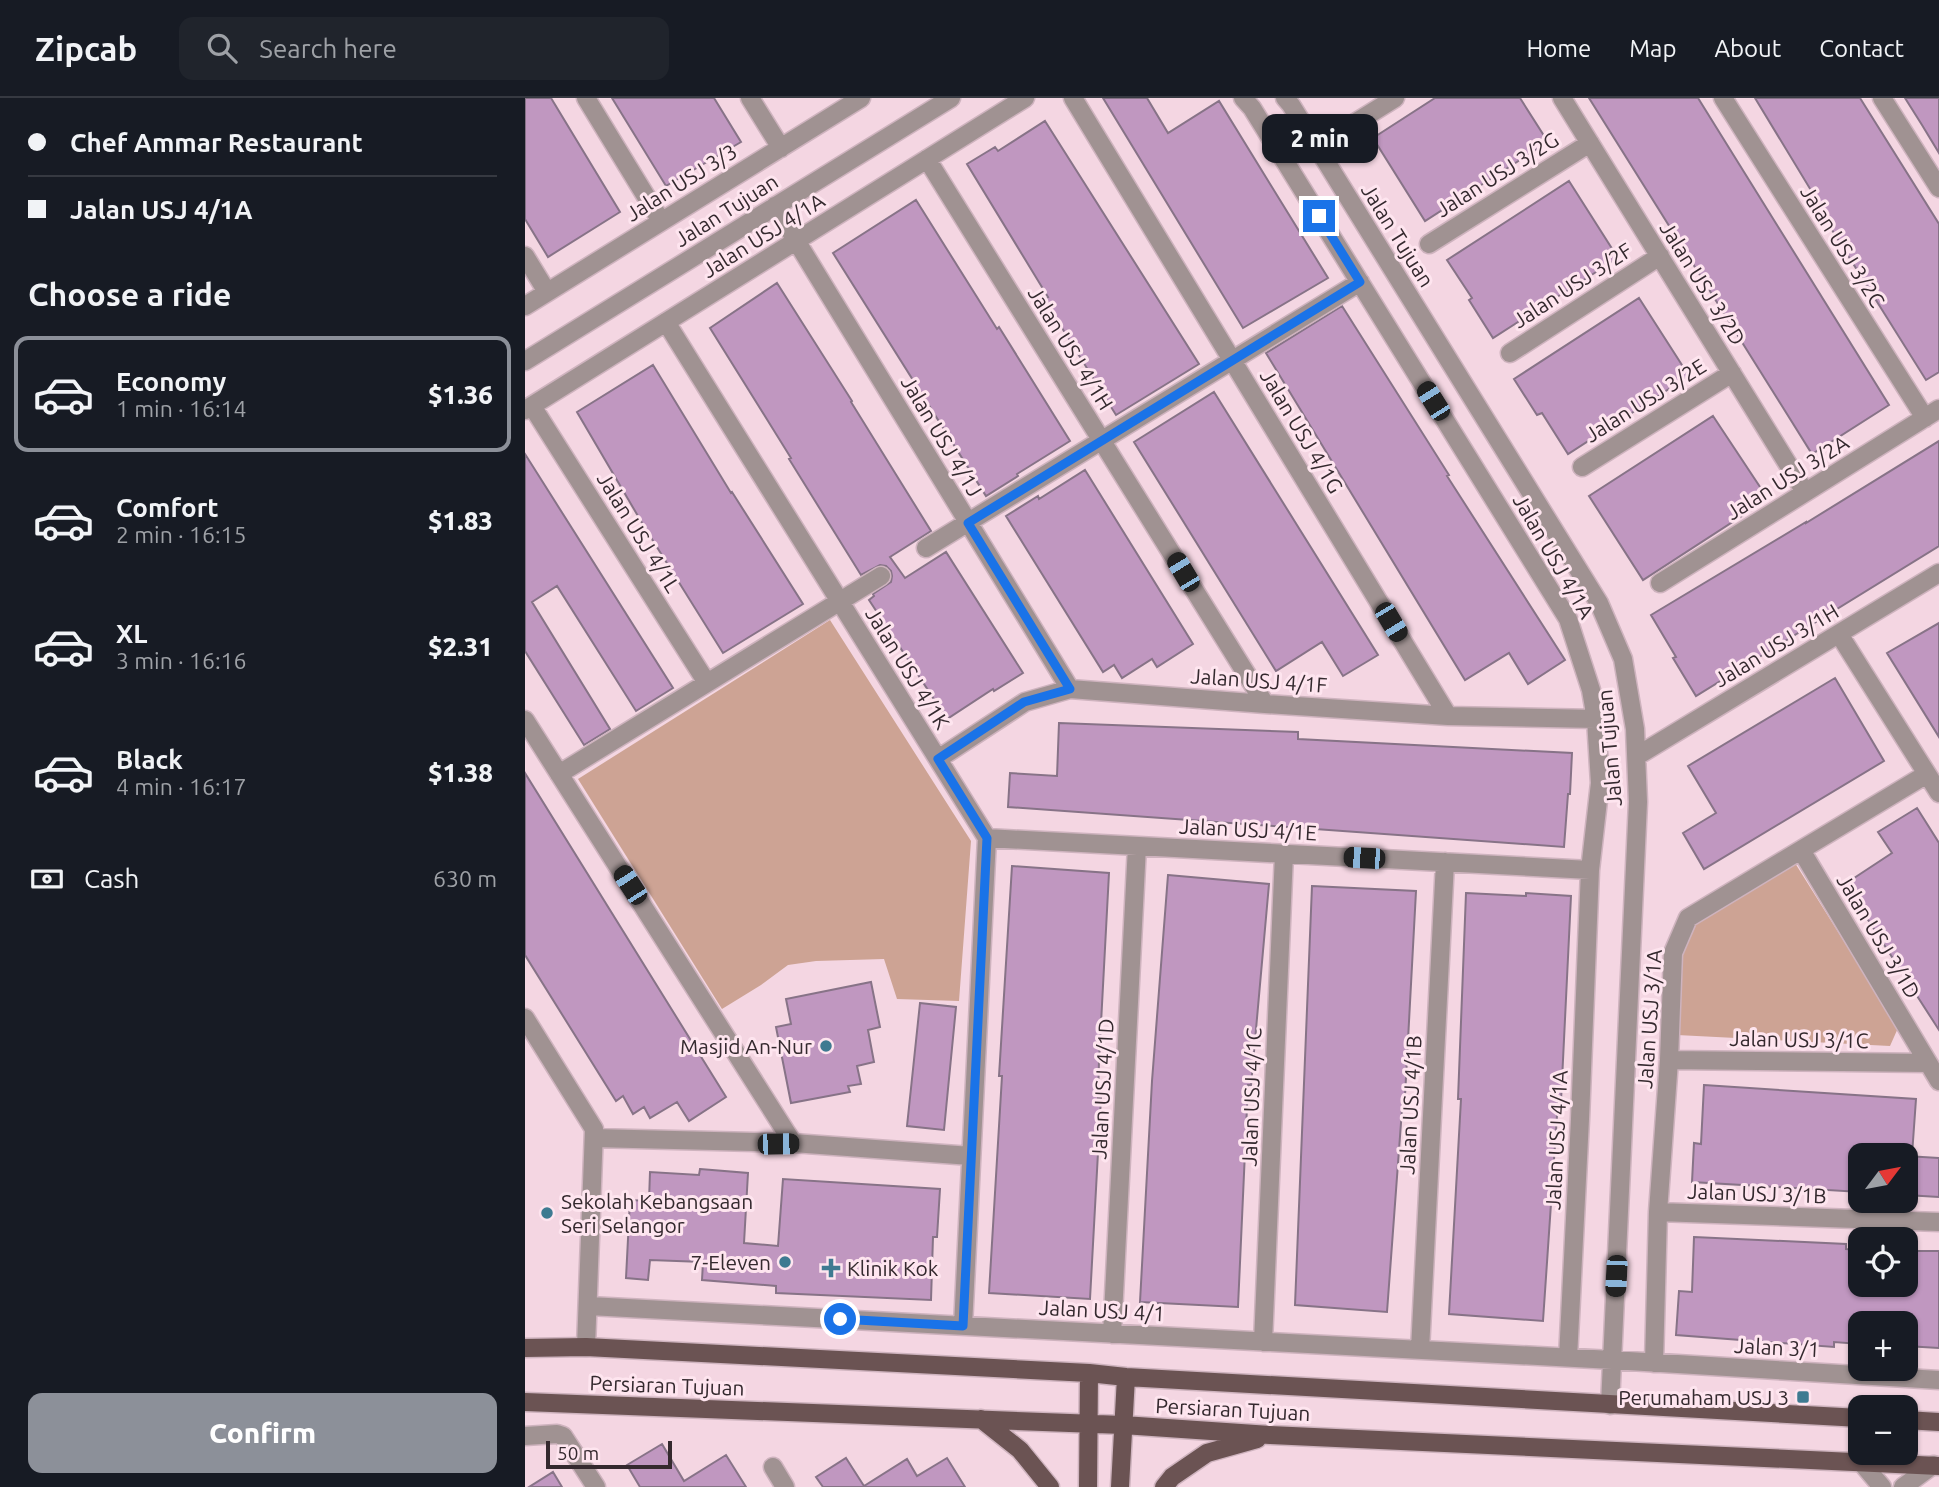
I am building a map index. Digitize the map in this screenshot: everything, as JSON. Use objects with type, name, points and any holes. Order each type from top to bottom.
[{"type":"main road","name":"Persiaran Tujuan","points":[[525,1348],[586,1346],[1848,1417]]},
{"type":"main road","points":[[1087,1487],[1090,1373]]},
{"type":"main road","points":[[1120,1487],[1126,1377]]},
{"type":"main road","name":"Persiaran Tujuan","points":[[525,1402],[1123,1425],[1270,1435],[1848,1461]]},
{"type":"main road","points":[[981,1419],[1020,1450],[1050,1487]]},
{"type":"main road","points":[[1918,1421],[1939,1422]]},
{"type":"main road","points":[[1164,1487],[1207,1453],[1270,1435]]},
{"type":"main road","name":"Persiaran Tujuan","points":[[1918,1464],[1936,1465]]},
{"type":"street","points":[[586,98],[661,221]]},
{"type":"street","points":[[750,98],[781,148]]},
{"type":"street","name":"Jalan USJ 3/3","points":[[525,306],[861,98]]},
{"type":"street","name":"Jalan Tujuan","points":[[525,362],[951,98]]},
{"type":"street","name":"Jalan USJ 4/1A","points":[[529,408],[1025,98]]},
{"type":"street","name":"Jalan USJ 4/1G","points":[[1073,98],[1448,716]]},
{"type":"street","name":"Jalan USJ 4/1A","points":[[1243,98],[1252,108],[1568,619],[1591,690],[1596,719],[1600,783],[1590,870],[1568,1358]]},
{"type":"street","name":"Jalan Tujuan","points":[[1285,98],[1599,603],[1623,659],[1635,729],[1638,816],[1610,1405]]},
{"type":"street","points":[[1355,123],[1395,98]]},
{"type":"street","name":"Jalan USJ 3/2D","points":[[1562,98],[1805,492]]},
{"type":"street","name":"Jalan USJ 3/2C","points":[[1723,98],[1932,413]]},
{"type":"street","points":[[1882,98],[1939,188]]},
{"type":"street","name":"Jalan USJ 3/2G","points":[[1429,244],[1590,143]]},
{"type":"street","name":"Jalan USJ 4/1H","points":[[926,159],[1265,704]]},
{"type":"street","name":"Jalan USJ 4/1J","points":[[775,206],[1070,689]]},
{"type":"street","points":[[525,256],[547,292]]},
{"type":"street","name":"Jalan USJ 3/2F","points":[[1510,353],[1660,256]]},
{"type":"street","points":[[926,548],[1360,282]]},
{"type":"street","name":"Jalan USJ 4/1K","points":[[666,322],[987,838]]},
{"type":"street","name":"Jalan USJ 3/2E","points":[[1582,467],[1732,373]]},
{"type":"street","name":"Jalan USJ 4/1L","points":[[529,408],[707,683]]},
{"type":"street","name":"Jalan USJ 3/2A","points":[[1660,583],[1932,413]]},
{"type":"street","name":"Jalan USJ 3/1H","points":[[1636,756],[1939,573]]},
{"type":"street","points":[[559,774],[881,576]]},
{"type":"street","points":[[1839,634],[1939,793]]},
{"type":"street","name":"Jalan USJ 4/1F","points":[[938,759],[1024,702],[1070,689],[1448,716],[1596,719]]},
{"type":"street","points":[[525,720],[793,1143]]},
{"type":"street","name":"Jalan USJ 3/1A","points":[[1654,1363],[1658,1212],[1669,1060],[1673,953],[1688,918],[1927,774]]},
{"type":"street","points":[[963,1326],[987,838]]},
{"type":"street","name":"Jalan USJ 4/1E","points":[[987,838],[1590,870]]},
{"type":"street","name":"Jalan USJ 4/1D","points":[[1112,1334],[1137,846]]},
{"type":"street","name":"Jalan USJ 3/1D","points":[[1801,850],[1939,1081]]},
{"type":"street","name":"Jalan USJ 4/1C","points":[[1263,1342],[1284,854]]},
{"type":"street","name":"Jalan USJ 4/1B","points":[[1420,1350],[1445,862]]},
{"type":"street","points":[[525,1018],[594,1129],[586,1346]]},
{"type":"street","name":"Jalan USJ 3/1C","points":[[1669,1060],[1928,1063]]},
{"type":"street","points":[[594,1138],[793,1143],[971,1157]]},
{"type":"street","name":"Jalan USJ 3/1B","points":[[1658,1212],[1939,1222]]},
{"type":"street","name":"Jalan USJ 4/1","points":[[589,1306],[1612,1360]]},
{"type":"street","name":"Jalan 3/1","points":[[1612,1360],[1939,1380]]},
{"type":"street","points":[[525,1436],[560,1435],[565,1438],[596,1487]]},
{"type":"street","points":[[1864,1465],[1882,1487]]},
{"type":"street","points":[[1903,1487],[1936,1465]]},
{"type":"street","points":[[773,1467],[786,1487]]},
{"type":"shaded area","points":[[830,620],[971,841],[959,1001],[897,999],[884,959],[816,961],[788,965],[722,1009],[578,779]]},
{"type":"shaded area","points":[[1795,863],[1898,1028],[1890,1046],[1677,1035],[1681,957],[1695,922]]},
{"type":"building","points":[[525,98],[551,98],[620,212],[548,257],[525,219]]},
{"type":"building","points":[[612,98],[714,98],[741,142],[666,186]]},
{"type":"building","points":[[1103,98],[1147,98],[1168,133],[1219,101],[1328,278],[1243,328]]},
{"type":"building","points":[[1435,98],[1520,98],[1548,142],[1425,221],[1373,138]]},
{"type":"building","points":[[1589,98],[1698,98],[1889,405],[1812,454]]},
{"type":"building","points":[[1755,98],[1860,98],[1939,224],[1939,372],[1926,380],[1827,222],[1829,220]]},
{"type":"building","points":[[1905,98],[1939,98],[1939,153],[1922,125]]},
{"type":"building","points":[[1045,121],[1199,364],[1116,415],[1044,299],[1048,297],[967,164],[995,147],[998,151]]},
{"type":"building","points":[[1569,181],[1618,258],[1493,338],[1469,300],[1472,298],[1447,260]]},
{"type":"building","points":[[916,200],[1070,441],[986,496],[833,253]]},
{"type":"building","points":[[777,283],[931,531],[890,557],[905,578],[946,552],[1023,673],[947,719],[869,600],[873,594],[891,582],[891,571],[880,565],[861,575],[710,328]]},
{"type":"building","points":[[1639,298],[1689,376],[1568,454],[1542,413],[1537,415],[1514,379]]},
{"type":"building","points":[[1342,306],[1565,660],[1528,684],[1509,653],[1465,680],[1266,353]]},
{"type":"building","points":[[653,365],[803,604],[723,653],[577,412]]},
{"type":"building","points":[[1214,392],[1378,655],[1343,676],[1322,642],[1276,671],[1134,442]]},
{"type":"building","points":[[1713,416],[1768,499],[1643,580],[1589,496]]},
{"type":"building","points":[[1939,441],[1939,546],[1696,696],[1651,615]]},
{"type":"building","points":[[525,454],[673,688],[636,711],[557,586],[532,602],[610,729],[584,745],[525,651]]},
{"type":"building","points":[[1085,470],[1193,644],[1157,667],[1152,659],[1122,678],[1114,665],[1103,672],[1006,516]]},
{"type":"building","points":[[1939,623],[1939,737],[1887,653]]},
{"type":"building","points":[[1835,678],[1884,761],[1704,869],[1683,833],[1716,813],[1688,766]]},
{"type":"building","points":[[1059,723],[1298,732],[1298,739],[1572,753],[1564,847],[1008,807],[1010,773],[1057,776]]},
{"type":"building","points":[[525,773],[726,1097],[689,1121],[677,1102],[650,1118],[644,1107],[633,1114],[623,1096],[616,1101],[525,955]]},
{"type":"building","points":[[1917,808],[1939,843],[1939,1030],[1845,884],[1892,853],[1878,832]]},
{"type":"building","points":[[1012,866],[1109,873],[1090,1299],[989,1293]]},
{"type":"building","points":[[1168,875],[1269,884],[1251,1085],[1248,1085],[1238,1307],[1140,1302],[1152,1081]]},
{"type":"building","points":[[1312,886],[1416,891],[1405,1096],[1387,1312],[1295,1305]]},
{"type":"building","points":[[1466,893],[1571,896],[1561,1101],[1558,1101],[1543,1321],[1449,1314],[1461,1099],[1458,1099]]},
{"type":"building","name":"Masjid An-Nur","points":[[871,982],[880,1027],[868,1030],[874,1062],[857,1066],[861,1084],[848,1086],[850,1092],[791,1103],[776,1027],[791,1024],[786,999]]},
{"type":"building","points":[[920,1003],[956,1007],[944,1130],[907,1126]]},
{"type":"building","points":[[1704,1085],[1916,1099],[1913,1143],[1848,1143],[1848,1191],[1692,1182],[1694,1143],[1701,1144]]},
{"type":"building","points":[[1918,1157],[1939,1158],[1939,1197],[1918,1196]]},
{"type":"building","points":[[700,1169],[748,1173],[744,1243],[778,1246],[783,1179],[940,1189],[937,1237],[933,1237],[931,1300],[776,1293],[776,1286],[702,1280],[703,1262],[650,1260],[648,1280],[626,1278],[630,1200],[649,1201],[650,1172],[699,1175]]},
{"type":"building","points":[[1694,1237],[1846,1244],[1848,1297],[1918,1297],[1918,1251],[1939,1251],[1939,1348],[1918,1347],[1918,1311],[1848,1311],[1848,1343],[1834,1342],[1834,1347],[1676,1335],[1679,1291],[1692,1292]]},
{"type":"building","points":[[662,1444],[684,1481],[726,1455],[746,1487],[640,1487],[627,1465]]},
{"type":"building","points":[[846,1458],[864,1486],[907,1459],[917,1476],[947,1458],[965,1487],[823,1487],[816,1477]]},
{"type":"building","points":[[553,1472],[562,1487],[529,1487]]},
{"type":"place","name":"Masjid An-Nur","points":[[826,1046]]},
{"type":"place","name":"Sekolah Kebangsaan Seri Selangor","points":[[547,1213]]},
{"type":"place","name":"7-Eleven","points":[[785,1262]]},
{"type":"place","name":"Klinik Kok","points":[[831,1268]]},
{"type":"place","name":"Perumaham USJ 3","points":[[1803,1397]]},
{"type":"route","points":[[840,1319],[963,1326],[987,838],[938,759],[1024,702],[1070,689],[968,523],[1360,282],[1319,216]]}]
